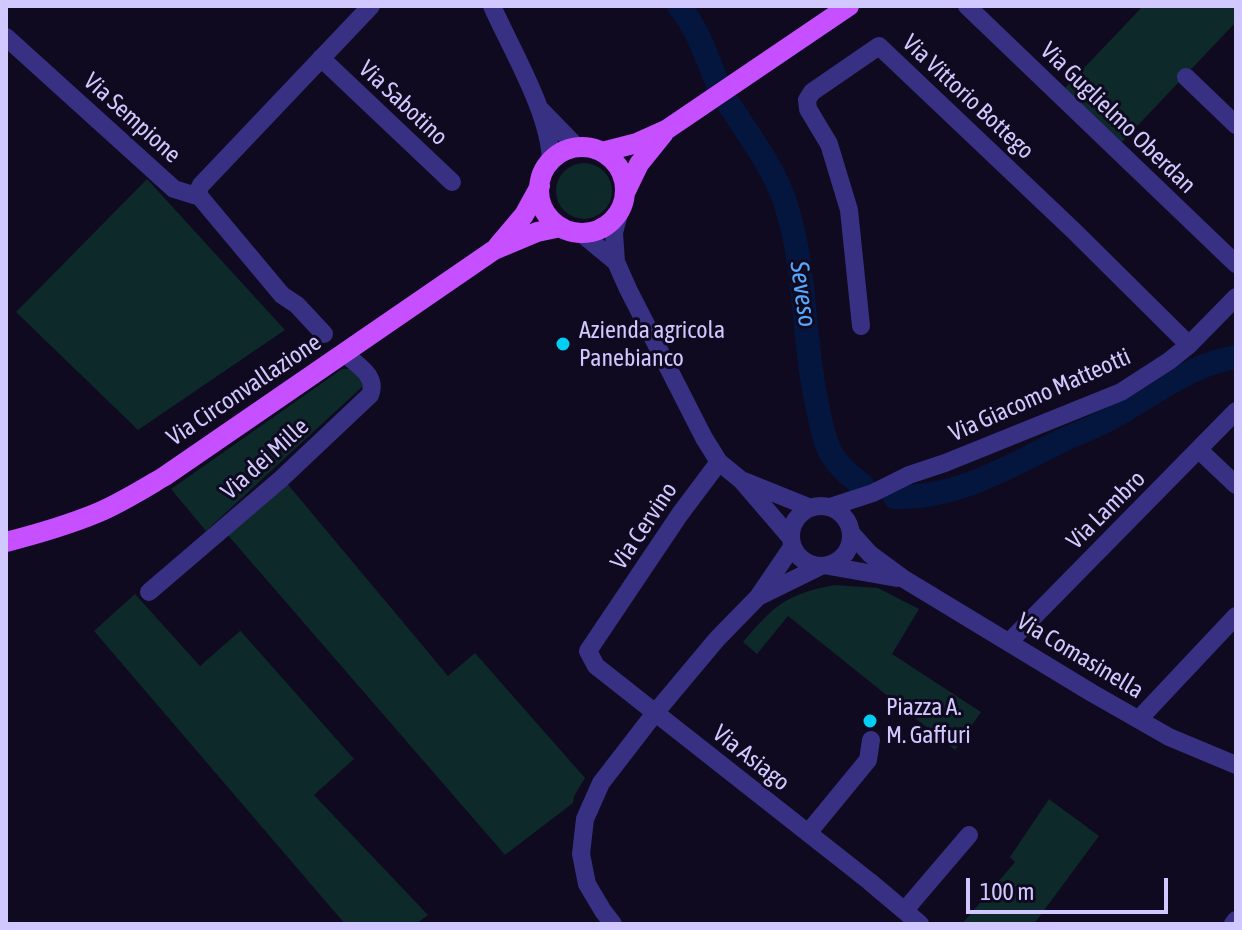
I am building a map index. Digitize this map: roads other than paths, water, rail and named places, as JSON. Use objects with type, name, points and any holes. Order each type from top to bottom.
[{"type":"main road","points":[[602,152],[637,143],[666,130],[849,6]]},
{"type":"main road","points":[[625,193],[623,176],[614,162],[602,152],[578,148],[563,152],[551,162],[543,173],[540,186],[540,198],[551,220],[561,227],[581,233],[597,231],[619,213],[639,164],[666,130]]},
{"type":"main road","name":"Via Circonvallazione","points":[[494,250],[524,215],[540,186]]},
{"type":"main road","name":"Via Circonvallazione","points":[[6,542],[100,512],[133,495],[494,250],[537,232],[561,227]]},
{"type":"street","points":[[200,197],[198,191],[201,185],[371,6]]},
{"type":"street","points":[[492,6],[538,107],[551,150],[551,162]]},
{"type":"street","name":"Via Guglielmo Oberdan","points":[[967,6],[1236,264]]},
{"type":"street","name":"Via Sempione","points":[[6,37],[174,189],[200,197],[282,295],[297,305],[324,334]]},
{"type":"street","name":"Via Vittorio Bottego","points":[[861,326],[849,210],[829,144],[808,109],[807,100],[812,92],[879,46],[1189,345]]},
{"type":"street","name":"Via Sabotino","points":[[321,58],[452,182]]},
{"type":"street","points":[[1186,77],[1236,125]]},
{"type":"street","points":[[538,107],[578,148]]},
{"type":"street","points":[[619,213],[614,233],[616,262],[683,398],[719,462],[741,480],[791,542],[798,557],[808,564],[824,566]]},
{"type":"street","points":[[581,233],[616,262]]},
{"type":"street","name":"Via Giacomo Matteotti","points":[[820,507],[864,500],[891,484],[1121,392],[1189,345],[1236,297]]},
{"type":"street","name":"Via dei Mille","points":[[149,592],[281,479],[370,395],[373,386],[370,378],[344,353]]},
{"type":"street","name":"Via Lambro","points":[[1009,642],[1236,411]]},
{"type":"street","points":[[1199,450],[1236,485]]},
{"type":"street","name":"Via Cervino","points":[[611,618],[680,514],[719,462]]},
{"type":"street","points":[[741,480],[840,513],[849,527],[847,551],[837,563],[758,597]]},
{"type":"street","name":"Via Giacomo Matteotti","points":[[849,527],[864,500]]},
{"type":"street","points":[[613,924],[587,884],[581,854],[585,819],[601,783],[717,639],[758,597],[791,542],[794,522],[804,511],[820,507]]},
{"type":"street","name":"Via Comasinella","points":[[849,527],[870,554],[904,579],[1169,737],[1236,765]]},
{"type":"street","name":"Via Comasinella","points":[[824,566],[904,579]]},
{"type":"street","points":[[1139,719],[1236,616]]},
{"type":"street","name":"Via Asiago","points":[[611,618],[588,651],[596,666],[920,924]]},
{"type":"street","points":[[808,833],[868,760],[871,740]]},
{"type":"street","points":[[905,910],[969,835]]},
{"type":"waterway","name":"Seveso","points":[[679,6],[697,34],[717,82]]},
{"type":"waterway","name":"Seveso","points":[[728,103],[763,157],[784,200],[795,239],[813,385],[823,432],[835,459],[862,485]]},
{"type":"waterway","name":"Seveso","points":[[895,497],[939,493],[981,480],[1111,418],[1192,371],[1236,357]]},
{"type":"place","name":"Azienda agricola Panebianco","points":[[563,344]]},
{"type":"place","name":"Piazza A. M. Gaffuri","points":[[870,721]]}]
